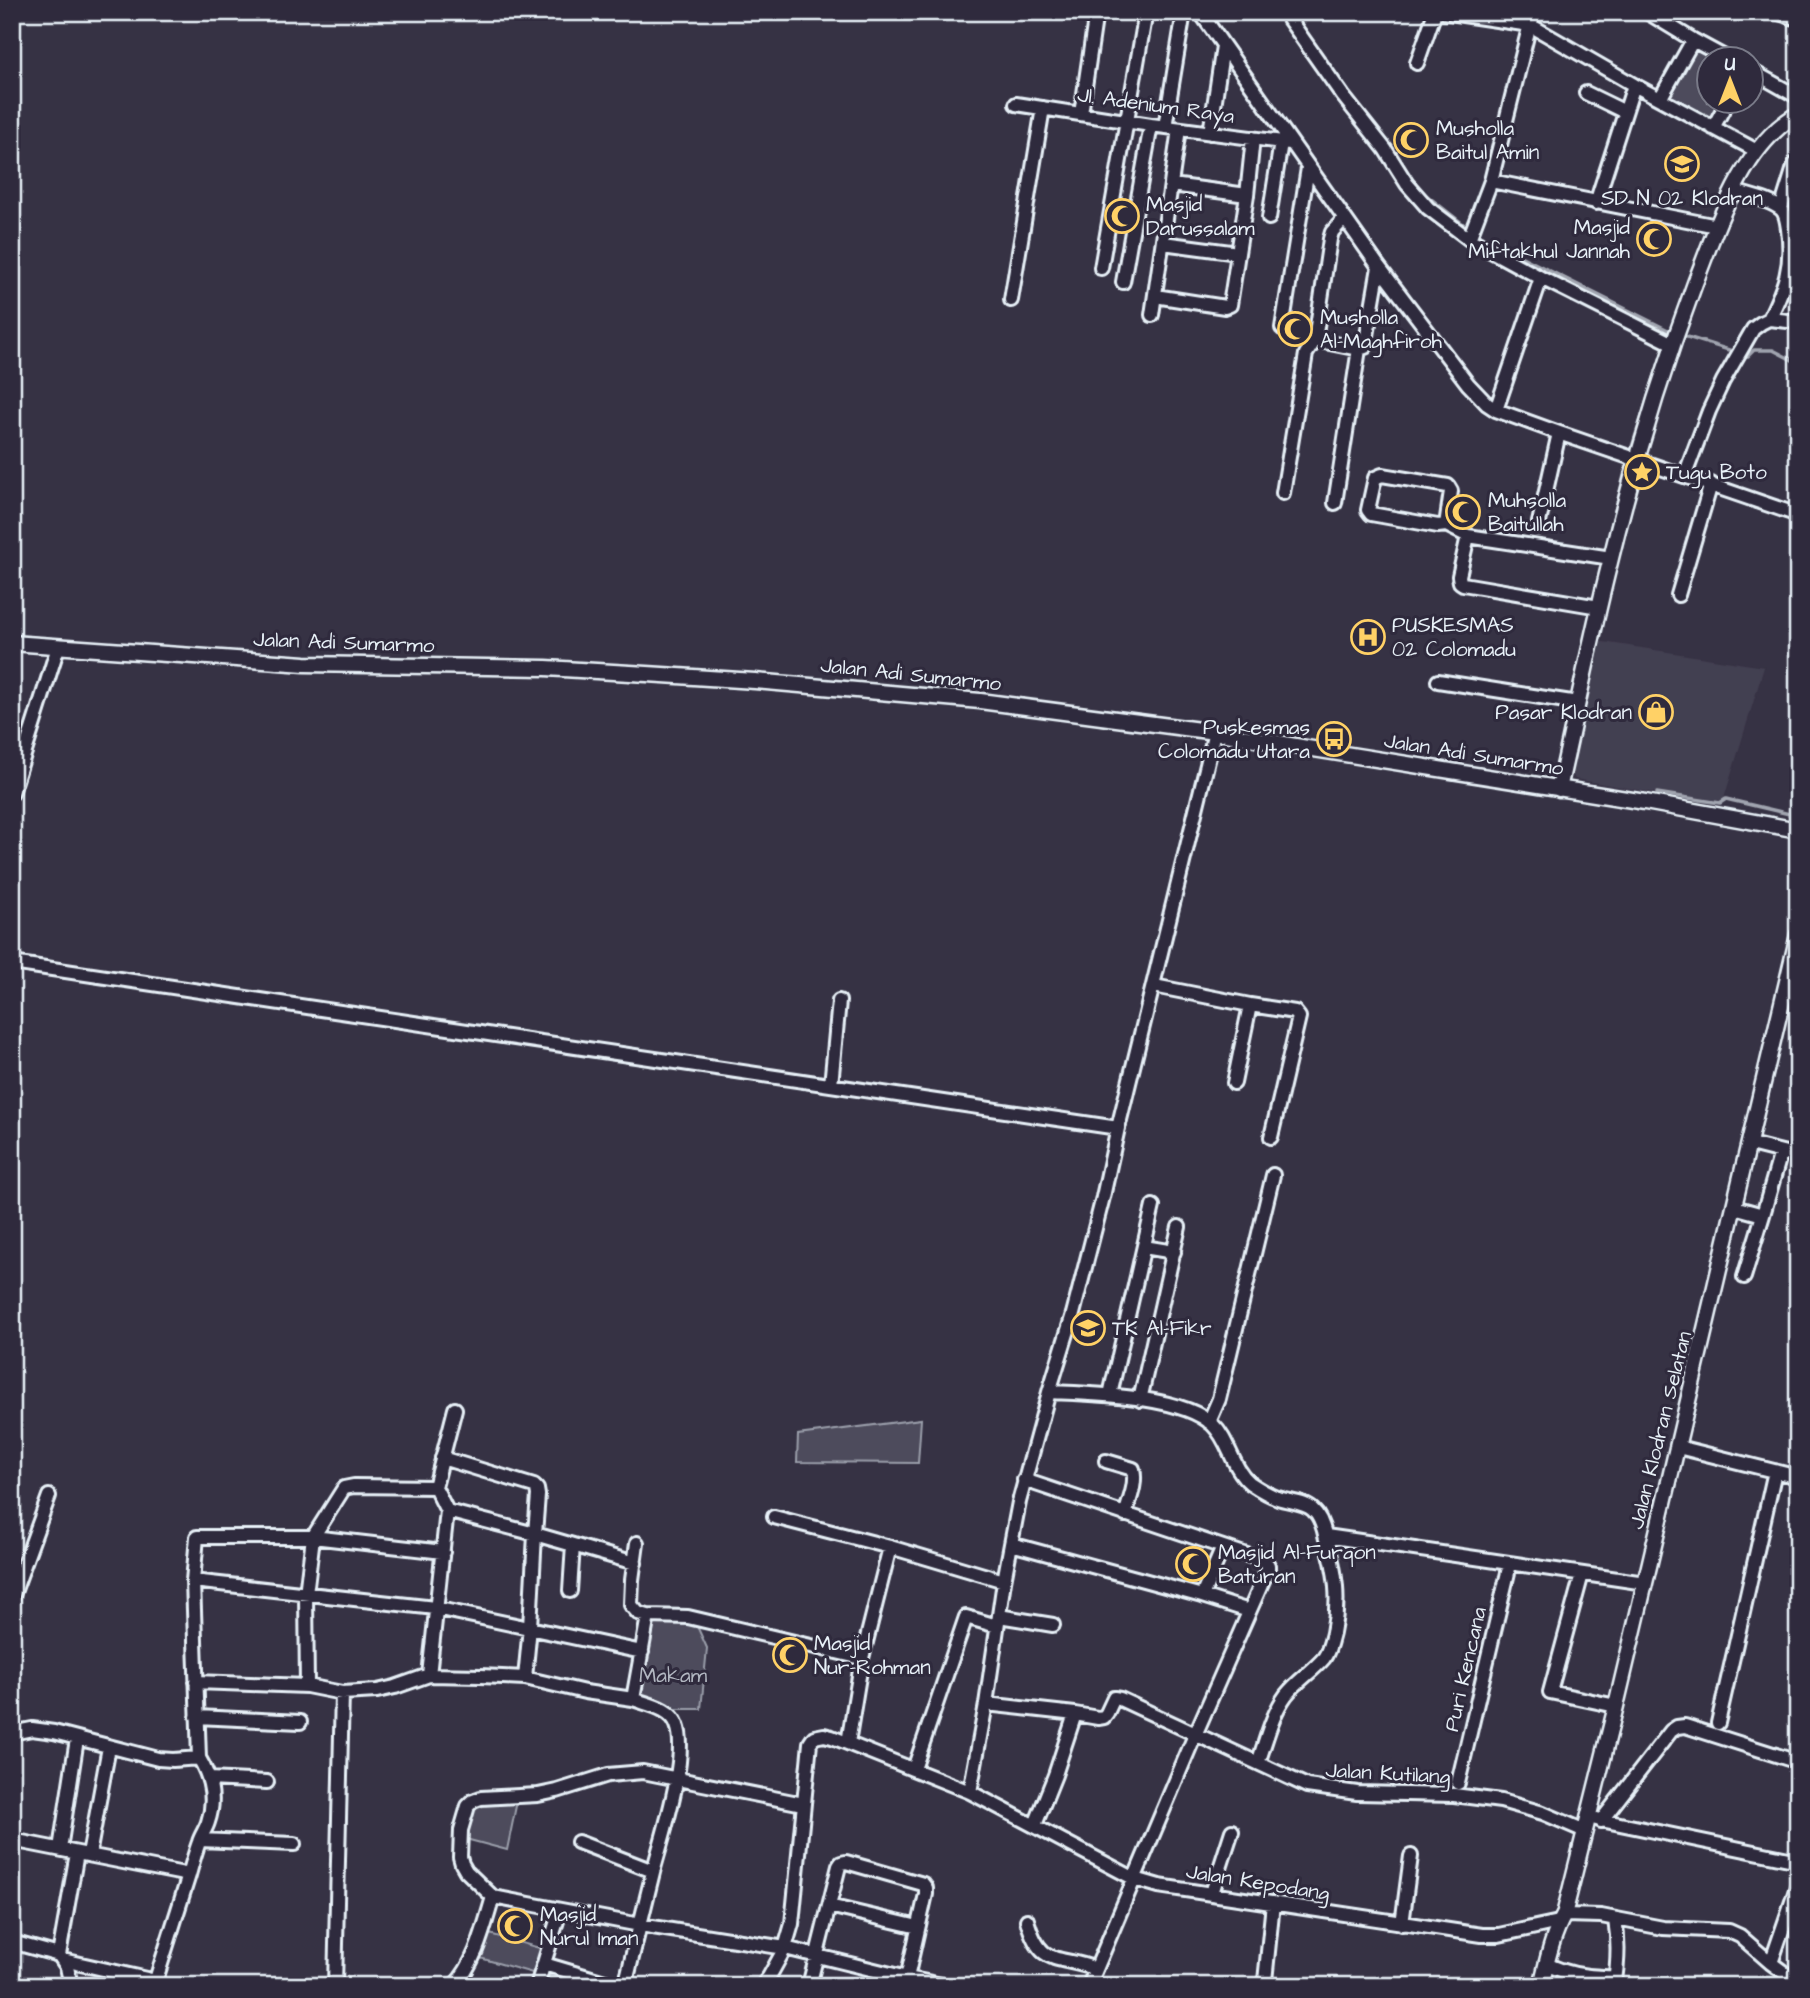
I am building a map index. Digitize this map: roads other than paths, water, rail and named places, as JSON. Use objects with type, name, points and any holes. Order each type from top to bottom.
[{"type":"main road","points":[[1559,789],[1593,634],[1595,606],[1606,557],[1631,458],[1669,342],[1679,326],[1717,226],[1734,191],[1757,151],[1793,121]]},
{"type":"main road","name":"Jalan Adi Sumarmo","points":[[12,643],[305,664],[546,668],[755,681],[980,701],[1215,732],[1645,802],[1798,830]]},
{"type":"main road","name":"Jalan Klodran Selatan","points":[[1541,1986],[1592,1823],[1616,1706],[1798,935]]},
{"type":"street","points":[[1081,114],[1096,12]]},
{"type":"street","points":[[1101,268],[1146,12]]},
{"type":"street","points":[[1152,314],[1172,185],[1172,128],[1184,12]]},
{"type":"street","points":[[1200,12],[1286,142],[1478,396],[1496,410],[1798,515]]},
{"type":"street","points":[[1417,64],[1434,12]]},
{"type":"street","points":[[1443,12],[1531,19],[1634,85],[1757,151]]},
{"type":"street","points":[[1647,12],[1704,46]]},
{"type":"street","points":[[1776,12],[1797,17]]},
{"type":"street","points":[[1293,16],[1343,96],[1385,149],[1413,192],[1429,208],[1470,237],[1541,278],[1669,342]]},
{"type":"street","points":[[1470,237],[1491,181],[1531,19]]},
{"type":"street","points":[[1660,99],[1693,40]]},
{"type":"street","points":[[1210,132],[1223,46]]},
{"type":"street","points":[[1764,77],[1798,97]]},
{"type":"street","points":[[1596,203],[1634,85]]},
{"type":"street","points":[[1586,93],[1625,112]]},
{"type":"street","name":"Jl. Adenium Raya","points":[[1016,103],[1151,125],[1286,142]]},
{"type":"street","points":[[1012,300],[1043,108]]},
{"type":"street","points":[[1713,128],[1719,116]]},
{"type":"street","points":[[1123,282],[1151,125]]},
{"type":"street","points":[[1155,296],[1228,307],[1247,195],[1253,138]]},
{"type":"street","points":[[1269,219],[1286,142]]},
{"type":"street","points":[[1781,209],[1796,164]]},
{"type":"street","points":[[1282,328],[1308,168]]},
{"type":"street","points":[[1491,181],[1717,226]]},
{"type":"street","points":[[1172,185],[1247,195]]},
{"type":"street","points":[[1734,191],[1762,200],[1781,209],[1785,214],[1794,251],[1785,282],[1769,319]]},
{"type":"street","points":[[1283,492],[1330,239],[1332,232],[1344,219]]},
{"type":"street","points":[[1163,243],[1238,253]]},
{"type":"street","points":[[1335,503],[1358,354],[1367,345],[1379,267]]},
{"type":"street","points":[[1496,410],[1541,278]]},
{"type":"street","points":[[1685,475],[1723,381],[1757,325],[1769,319],[1798,321]]},
{"type":"street","points":[[1311,346],[1358,354]]},
{"type":"street","points":[[1538,527],[1559,433]]},
{"type":"street","points":[[1446,525],[1451,491],[1448,486],[1382,475],[1375,478],[1368,510],[1370,514],[1438,526],[1446,525],[1468,536],[1606,557]]},
{"type":"street","points":[[1678,595],[1711,484]]},
{"type":"street","points":[[1468,536],[1459,576],[1463,584],[1595,606]]},
{"type":"street","points":[[12,793],[58,647]]},
{"type":"street","points":[[1438,681],[1578,703]]},
{"type":"street","points":[[971,1791],[1004,1581],[1024,1480],[1080,1288],[1215,732]]},
{"type":"street","points":[[12,963],[1118,1128]]},
{"type":"street","points":[[1154,986],[1295,1012],[1300,1017],[1271,1137]]},
{"type":"street","points":[[831,1085],[839,1001]]},
{"type":"street","points":[[1234,1083],[1250,1005]]},
{"type":"street","points":[[1750,1144],[1798,1156]]},
{"type":"street","points":[[1744,1277],[1781,1152]]},
{"type":"street","points":[[1209,1422],[1219,1399],[1273,1175]]},
{"type":"street","points":[[1110,1395],[1153,1206]]},
{"type":"street","points":[[1734,1207],[1763,1215]]},
{"type":"street","points":[[1140,1400],[1179,1227]]},
{"type":"street","points":[[1144,1247],[1174,1252]]},
{"type":"street","points":[[1049,1392],[1110,1395],[1177,1406],[1215,1426],[1236,1466],[1248,1481],[1278,1498],[1314,1510],[1322,1523],[1338,1585],[1331,1643],[1325,1657],[1297,1683],[1279,1707],[1258,1763]]},
{"type":"street","points":[[429,1675],[447,1511],[435,1487],[455,1409]]},
{"type":"street","points":[[1678,1447],[1798,1477]]},
{"type":"street","points":[[442,1458],[537,1489],[525,1678]]},
{"type":"street","points":[[1106,1461],[1135,1472],[1125,1516]]},
{"type":"street","points":[[1718,1723],[1775,1471]]},
{"type":"street","points":[[1024,1480],[1268,1564],[1093,1977],[1041,1951],[1034,1941],[1027,1920]]},
{"type":"street","points":[[307,1686],[306,1594],[313,1537],[344,1488],[435,1487]]},
{"type":"street","points":[[12,1598],[49,1496]]},
{"type":"street","points":[[447,1511],[635,1563]]},
{"type":"street","points":[[775,1517],[1004,1581]]},
{"type":"street","points":[[1325,1536],[1645,1583]]},
{"type":"street","points":[[12,1942],[155,1983],[212,1804],[209,1779],[199,1758],[193,1581],[197,1537],[313,1537],[443,1552]]},
{"type":"street","points":[[637,1543],[631,1605],[638,1613],[648,1616],[688,1617],[862,1658]]},
{"type":"street","points":[[1011,1544],[1249,1611]]},
{"type":"street","points":[[570,1591],[573,1545]]},
{"type":"street","points":[[848,1742],[862,1658],[890,1547]]},
{"type":"street","points":[[1202,1596],[1223,1547]]},
{"type":"street","name":"Puri Kencana","points":[[1458,1783],[1510,1564]]},
{"type":"street","points":[[1582,1574],[1550,1692],[1616,1706]]},
{"type":"street","points":[[193,1581],[435,1608],[642,1652]]},
{"type":"street","points":[[633,1699],[648,1616]]},
{"type":"street","points":[[914,1769],[966,1617],[1053,1625]]},
{"type":"street","points":[[196,1682],[307,1686],[342,1693],[377,1691],[429,1675],[525,1678],[585,1692],[633,1699],[664,1710],[673,1717],[678,1727],[680,1739],[677,1780],[625,1986]]},
{"type":"street","points":[[335,1986],[342,1693]]},
{"type":"street","name":"Jalan Kutilang","points":[[1075,1714],[1104,1717],[1113,1700],[1120,1699],[1307,1786],[1324,1790],[1454,1795],[1501,1801],[1592,1823],[1798,1861]]},
{"type":"street","points":[[986,1704],[1075,1714],[1035,1825]]},
{"type":"street","points":[[197,1717],[300,1722]]},
{"type":"street","points":[[1592,1823],[1677,1727],[1685,1726],[1798,1762]]},
{"type":"street","points":[[12,1733],[33,1729],[164,1760],[199,1758]]},
{"type":"street","name":"Jalan Kepodang","points":[[803,1804],[810,1743],[814,1737],[824,1735],[971,1791],[1135,1879],[1159,1886],[1482,1935],[1558,1928],[1601,1916],[1617,1927],[1729,1931],[1740,1936],[1798,1983]]},
{"type":"street","points":[[60,1849],[77,1739]]},
{"type":"street","points":[[71,1986],[70,1973],[61,1957],[109,1746]]},
{"type":"street","points":[[762,1986],[785,1948],[792,1924],[803,1804],[643,1772],[620,1773],[557,1791],[523,1797],[481,1798],[468,1806],[463,1822],[460,1857],[466,1871],[493,1897],[640,1925],[785,1948],[907,1982],[947,1986]]},
{"type":"street","points":[[209,1779],[267,1782]]},
{"type":"street","points":[[1212,1893],[1233,1831]]},
{"type":"street","points":[[12,1840],[189,1875]]},
{"type":"street","points":[[200,1840],[294,1844]]},
{"type":"street","points":[[578,1842],[653,1871]]},
{"type":"street","points":[[1402,1924],[1412,1856]]},
{"type":"street","points":[[809,1986],[839,1866],[846,1862],[923,1884],[926,1888],[907,1982]]},
{"type":"street","points":[[1771,1963],[1798,1884]]},
{"type":"street","points":[[454,1986],[480,1938],[493,1897]]},
{"type":"street","points":[[1265,1981],[1273,1903]]},
{"type":"street","points":[[829,1906],[918,1927]]},
{"type":"street","points":[[537,1986],[560,1910]]},
{"type":"street","points":[[1546,1964],[1563,1972],[1614,1981],[1617,1927]]},
{"type":"street","points":[[544,1964],[618,1986]]},
{"type":"waterway","points":[[1422,192],[1468,228]]},
{"type":"waterway","points":[[1474,233],[1674,333]]},
{"type":"waterway","points":[[1681,335],[1748,356],[1754,350],[1773,350],[1798,363]]},
{"type":"waterway","points":[[1630,453],[1665,344]]},
{"type":"waterway","points":[[1611,527],[1628,460]]},
{"type":"waterway","points":[[1657,793],[1720,803],[1726,799],[1798,816]]},
{"type":"place","name":"Musholla Baitul Amin","points":[[1411,140]]},
{"type":"place","name":"SD N 02 Klodran","points":[[1682,164]]},
{"type":"place","name":"Masjid Darussalam","points":[[1122,216]]},
{"type":"place","name":"Masjid Miftakhul Jannah","points":[[1654,239]]},
{"type":"place","name":"Musholla Al-Maghfiroh","points":[[1295,329]]},
{"type":"place","name":"Tugu Boto","points":[[1642,472]]},
{"type":"place","name":"Muhsolla Baitullah","points":[[1463,512]]},
{"type":"place","name":"PUSKESMAS 02 Colomadu","points":[[1368,637]]},
{"type":"place","name":"Pasar Klodran","points":[[1656,712]]},
{"type":"place","name":"Puskesmas Colomadu Utara","points":[[1334,739]]},
{"type":"place","name":"TK Al-Fikr","points":[[1088,1328]]},
{"type":"place","name":"Masjid Al-Furqon Baturan","points":[[1193,1564]]},
{"type":"place","name":"Masjid Nur-Rohman","points":[[790,1655]]},
{"type":"place","name":"Masjid Nurul Iman","points":[[515,1926]]},
{"type":"park label","name":"Makam","points":[[673,1675]]}]
